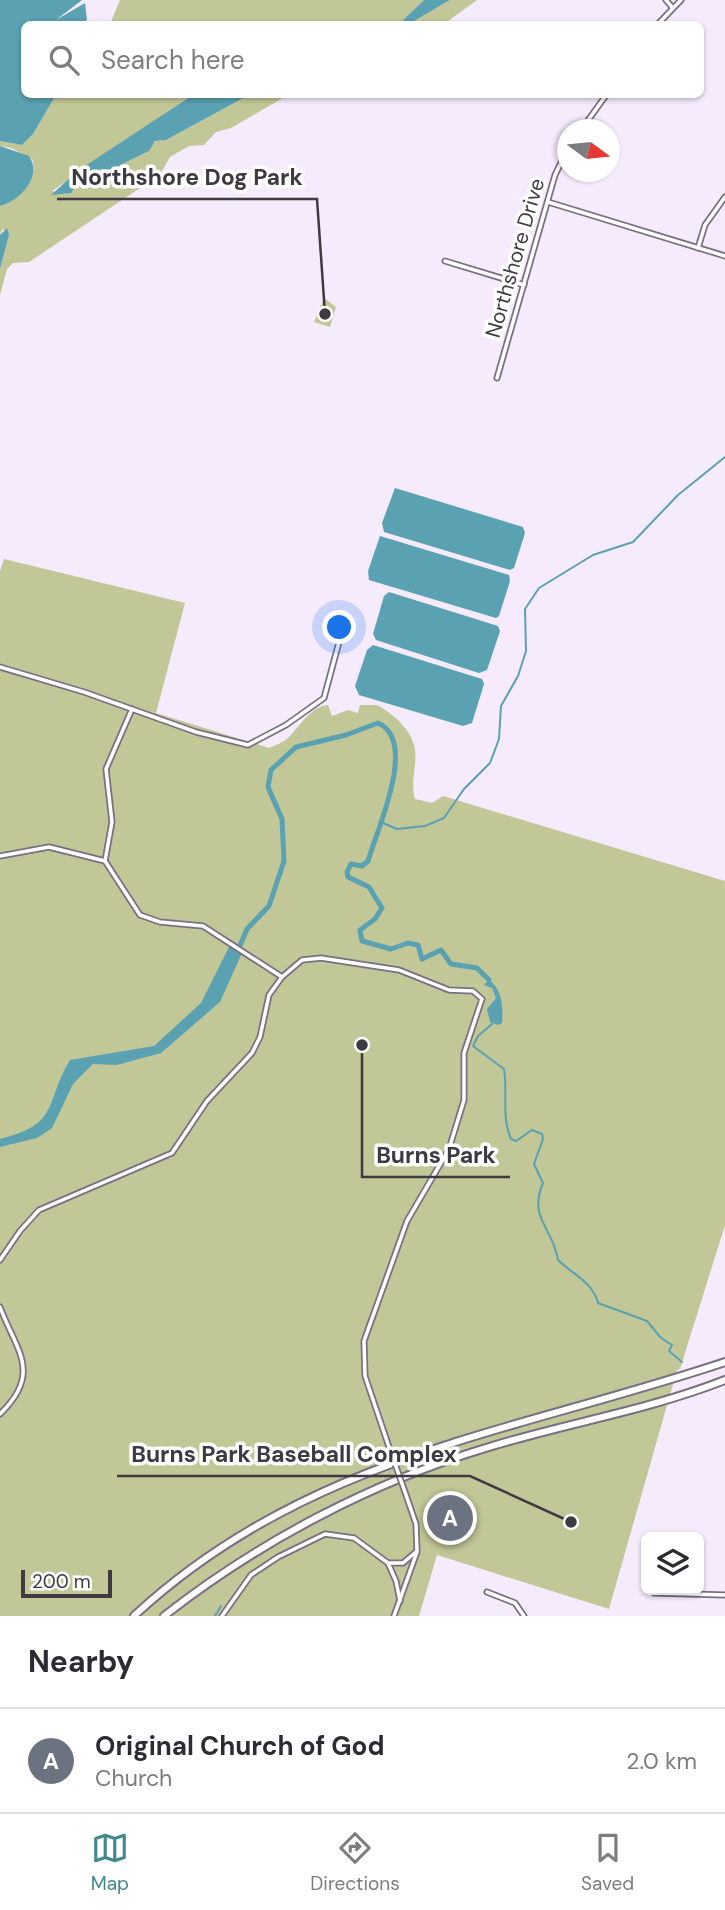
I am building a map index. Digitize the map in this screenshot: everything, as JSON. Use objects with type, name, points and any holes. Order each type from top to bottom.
[{"type":"highway","points":[[134,1616],[190,1570],[232,1541],[327,1487],[433,1448],[725,1362]]},
{"type":"highway","points":[[164,1616],[251,1555],[304,1524],[383,1485],[487,1447],[671,1399],[725,1380]]},
{"type":"street","points":[[666,0],[672,7]]},
{"type":"street","points":[[660,21],[681,0]]},
{"type":"street","points":[[589,119],[604,98]]},
{"type":"street","name":"Northshore Drive","points":[[497,378],[557,178]]},
{"type":"street","points":[[698,248],[705,225],[725,197]]},
{"type":"street","points":[[548,202],[725,256]]},
{"type":"street","points":[[445,261],[524,285]]},
{"type":"street","points":[[0,667],[246,745],[256,742],[315,707],[324,698],[346,617]]},
{"type":"street","points":[[105,861],[112,822],[106,769],[132,709]]},
{"type":"street","points":[[0,856],[49,847],[105,861],[140,915],[160,922],[197,923],[282,977]]},
{"type":"street","points":[[0,1260],[30,1219],[45,1207],[172,1153],[211,1095],[252,1053],[260,1037],[267,999],[282,977],[302,960],[321,958],[405,972],[449,990],[473,992],[482,999],[464,1053],[464,1100],[449,1149],[407,1222],[364,1340],[365,1376],[416,1524],[417,1550],[394,1616]]},
{"type":"street","points":[[0,1307],[22,1350],[23,1360],[19,1393],[0,1414]]},
{"type":"street","points":[[222,1616],[251,1575],[319,1535],[348,1535],[388,1563],[396,1581],[400,1601]]},
{"type":"street","points":[[388,1563],[404,1563],[417,1550]]},
{"type":"street","points":[[487,1592],[510,1600],[524,1616]]},
{"type":"street","points":[[704,1594],[725,1595]]},
{"type":"green space","points":[[120,0],[424,0],[402,21],[111,21]]},
{"type":"green space","points":[[450,0],[477,0],[448,21],[414,21]]},
{"type":"green space","points":[[54,98],[189,98],[52,191],[64,194],[88,180],[94,171],[111,169],[145,153],[156,141],[166,140],[243,98],[283,98],[231,128],[216,132],[204,145],[189,146],[170,157],[157,180],[137,190],[29,262],[13,263],[7,269],[0,295],[0,269],[9,235],[3,229],[0,235],[0,206],[14,199],[26,188],[33,174],[33,167],[32,159],[11,148],[0,146],[0,141],[22,145],[33,134]]},
{"type":"green space","points":[[324,298],[336,307],[330,327],[314,322]]},
{"type":"green space","points":[[4,559],[185,603],[156,713],[269,748],[287,739],[311,713],[322,706],[328,705],[332,716],[348,710],[358,713],[360,705],[377,705],[401,723],[413,743],[415,799],[432,803],[443,796],[725,881],[725,1225],[680,1369],[677,1370],[609,1609],[437,1555],[419,1616],[0,1616],[0,571]]},
{"type":"water","points":[[0,0],[82,0],[56,20],[85,3],[86,21],[21,21],[21,98],[54,98],[33,134],[22,145],[0,141]]},
{"type":"water","points":[[424,0],[450,0],[414,21],[402,21]]},
{"type":"water","points":[[188,98],[243,98],[166,140],[155,141],[149,151],[112,169],[94,170],[71,193],[51,195],[79,170]]},
{"type":"water","points":[[0,146],[29,156],[33,172],[22,193],[0,206]]},
{"type":"water","points":[[7,228],[9,235],[0,269],[0,235]]},
{"type":"water","points":[[395,488],[523,527],[525,533],[514,568],[510,570],[384,532],[382,523]]},
{"type":"water","points":[[380,536],[509,575],[510,581],[499,616],[496,618],[369,580],[368,571]]},
{"type":"water","points":[[389,592],[498,626],[500,631],[487,670],[479,673],[376,640],[373,634],[384,596]]},
{"type":"water","points":[[373,645],[482,679],[484,684],[472,723],[463,726],[359,695],[355,686],[367,650]]},
{"type":"water","points":[[230,945],[242,953],[220,1002],[161,1053],[117,1065],[93,1064],[73,1084],[52,1128],[37,1138],[0,1147],[0,1139],[19,1133],[42,1119],[70,1060],[154,1046],[201,1003]]},
{"type":"water","points":[[489,980],[497,989],[501,1000],[502,1023],[498,1025],[490,1022],[487,1009],[496,998],[492,988],[484,985]]},
{"type":"waterway","points":[[383,823],[397,829],[425,826],[444,818],[464,789],[490,763],[499,739],[501,706],[518,676],[526,651],[525,609],[539,588],[593,555],[633,542],[678,495],[725,457]]},
{"type":"waterway","points":[[239,948],[247,929],[269,906],[284,861],[282,819],[268,787],[271,770],[296,747],[346,735],[378,723],[390,733],[395,748],[395,767],[368,861],[362,866],[351,864],[347,872],[348,877],[369,887],[382,908],[375,919],[360,930],[362,941],[391,949],[408,943],[418,945],[422,959],[441,950],[451,964],[477,968],[489,980]]},
{"type":"waterway","points":[[492,1024],[478,1036],[473,1046],[504,1069],[505,1113],[511,1139],[516,1141],[532,1130],[542,1134],[543,1139],[534,1164],[543,1183],[538,1206],[558,1260],[592,1289],[598,1303],[647,1321],[661,1338],[672,1345],[669,1351],[682,1362]]},
{"type":"waterway","points":[[215,1616],[221,1606]]},
{"type":"place","name":"Northshore Dog Park","points":[[325,314]]},
{"type":"place","name":"Burns Park","points":[[362,1045]]},
{"type":"place","name":"Original Church of God","points":[[450,1518]]},
{"type":"place","name":"Burns Park Baseball Complex","points":[[571,1522]]}]
